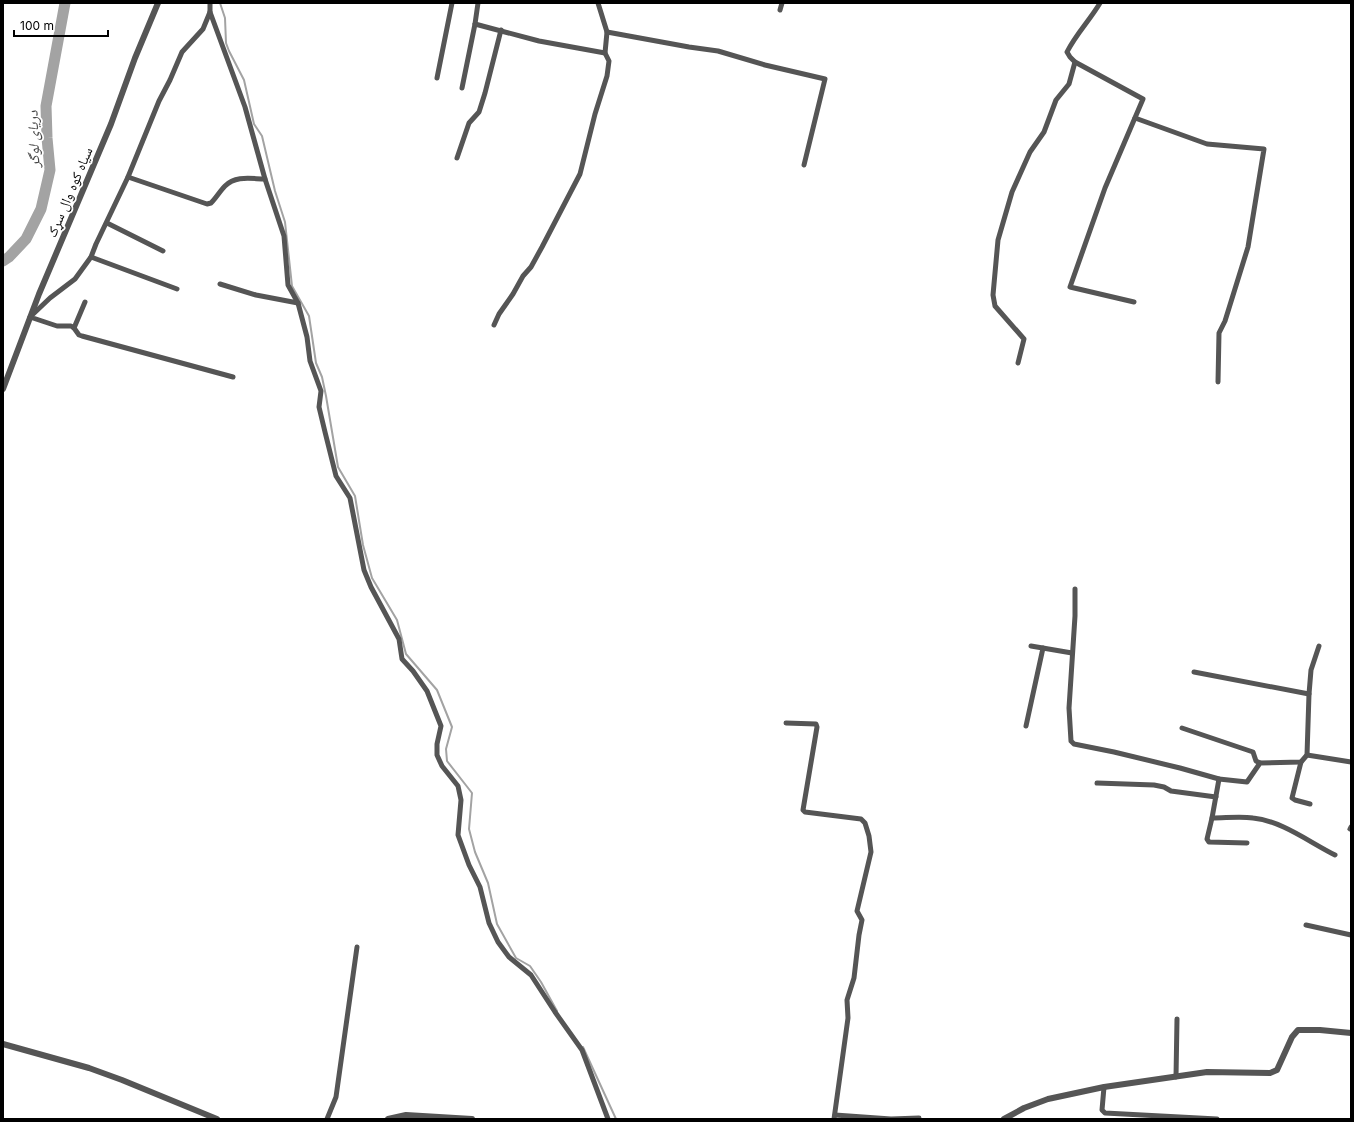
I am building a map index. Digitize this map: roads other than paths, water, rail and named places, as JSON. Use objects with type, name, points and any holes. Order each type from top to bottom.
[{"type":"street","name":"سیاه کوه وال سړک","points":[[3,390],[30,317],[111,124],[135,58],[158,3]]},
{"type":"street","points":[[210,3],[210,12],[245,107],[265,179],[284,236],[288,286],[298,303],[307,337],[310,361],[321,391],[319,407],[325,432],[336,476],[350,498],[364,570],[371,587],[399,639],[402,659],[428,691],[441,726],[437,744],[437,755],[442,766],[458,786],[461,800],[458,835],[469,865],[480,887],[489,923],[498,942],[509,957],[531,975],[582,1050],[608,1119]]},
{"type":"street","points":[[437,78],[452,3]]},
{"type":"street","points":[[462,88],[478,3]]},
{"type":"street","points":[[494,325],[499,314],[523,276],[531,267],[580,174],[595,114],[607,76],[609,61],[605,53],[607,32],[598,3]]},
{"type":"street","points":[[780,10],[782,3]]},
{"type":"street","points":[[1100,3],[1084,28],[1074,39],[1068,52],[1070,57],[1075,62],[1143,99],[1105,188],[1070,287],[1134,302]]},
{"type":"street","points":[[210,12],[203,29],[182,52],[159,101],[128,177],[96,244],[91,258],[75,279],[50,298],[30,317],[57,326],[71,326],[79,335],[82,336],[233,377]]},
{"type":"street","points":[[475,24],[540,41],[605,53]]},
{"type":"street","points":[[457,158],[460,145],[464,139],[469,123],[479,112],[501,30]]},
{"type":"street","points":[[607,32],[718,51],[765,65],[825,79],[804,165]]},
{"type":"street","points":[[1018,364],[1024,339],[995,306],[993,295],[998,240],[1012,192],[1027,159],[1044,132],[1056,100],[1069,84],[1075,62]]},
{"type":"street","points":[[1135,118],[1206,144],[1264,149],[1248,247],[1225,321],[1219,333],[1218,382]]},
{"type":"street","points":[[128,177],[207,204],[211,203],[226,185],[233,180],[240,178],[265,179]]},
{"type":"street","points":[[107,222],[163,251]]},
{"type":"street","points":[[91,258],[177,289]]},
{"type":"street","points":[[220,284],[256,295],[298,303]]},
{"type":"street","points":[[74,328],[85,302]]},
{"type":"street","points":[[1075,588],[1069,708],[1071,741],[1073,743],[1143,759],[1219,779],[1247,782],[1260,763]]},
{"type":"street","points":[[1031,646],[1072,653]]},
{"type":"street","points":[[1310,804],[1292,798],[1302,762],[1307,755],[1308,694],[1311,670],[1318,646]]},
{"type":"street","points":[[1026,726],[1043,648]]},
{"type":"street","points":[[1194,672],[1308,694]]},
{"type":"street","points":[[786,723],[816,724],[817,726],[803,810],[805,812],[861,819],[865,823],[869,836],[871,852],[857,911],[862,920],[854,978],[847,1000],[848,1018],[835,1117],[891,1119],[919,1118]]},
{"type":"street","points":[[1182,728],[1253,752],[1256,761],[1260,763],[1302,762]]},
{"type":"street","points":[[1307,755],[1351,762]]},
{"type":"street","points":[[1219,779],[1207,838],[1208,841],[1247,842]]},
{"type":"street","points":[[1097,783],[1154,785],[1164,787],[1171,791],[1216,797]]},
{"type":"street","points":[[1212,818],[1253,818],[1268,821],[1288,829],[1335,855]]},
{"type":"street","points":[[1306,925],[1351,935]]},
{"type":"street","points":[[326,1119],[336,1097],[357,947]]},
{"type":"street","points":[[1176,1077],[1177,1019]]},
{"type":"street","points":[[1004,1119],[1024,1108],[1048,1099],[1104,1087],[1207,1072],[1270,1073],[1277,1070],[1292,1037],[1298,1030],[1320,1030],[1351,1033]]},
{"type":"street","points":[[3,1044],[89,1068],[217,1119]]},
{"type":"street","points":[[1104,1087],[1102,1110],[1105,1112],[1217,1119]]},
{"type":"street","points":[[388,1119],[406,1115],[472,1119]]},
{"type":"waterway","name":"دریای لوگر","points":[[3,261],[9,257],[26,239],[41,209],[50,170],[46,106],[65,3]]},
{"type":"waterway","points":[[220,3],[225,18],[226,43],[244,80],[254,124],[262,136],[275,191],[285,222],[292,286],[309,316],[316,363],[322,377],[338,467],[355,496],[363,545],[372,578],[397,620],[406,654],[437,690],[452,727],[446,749],[447,761],[472,793],[469,829],[475,852],[488,883],[497,924],[516,958],[530,966],[541,982],[557,1011]]},
{"type":"waterway","points":[[583,1047],[616,1119]]}]
